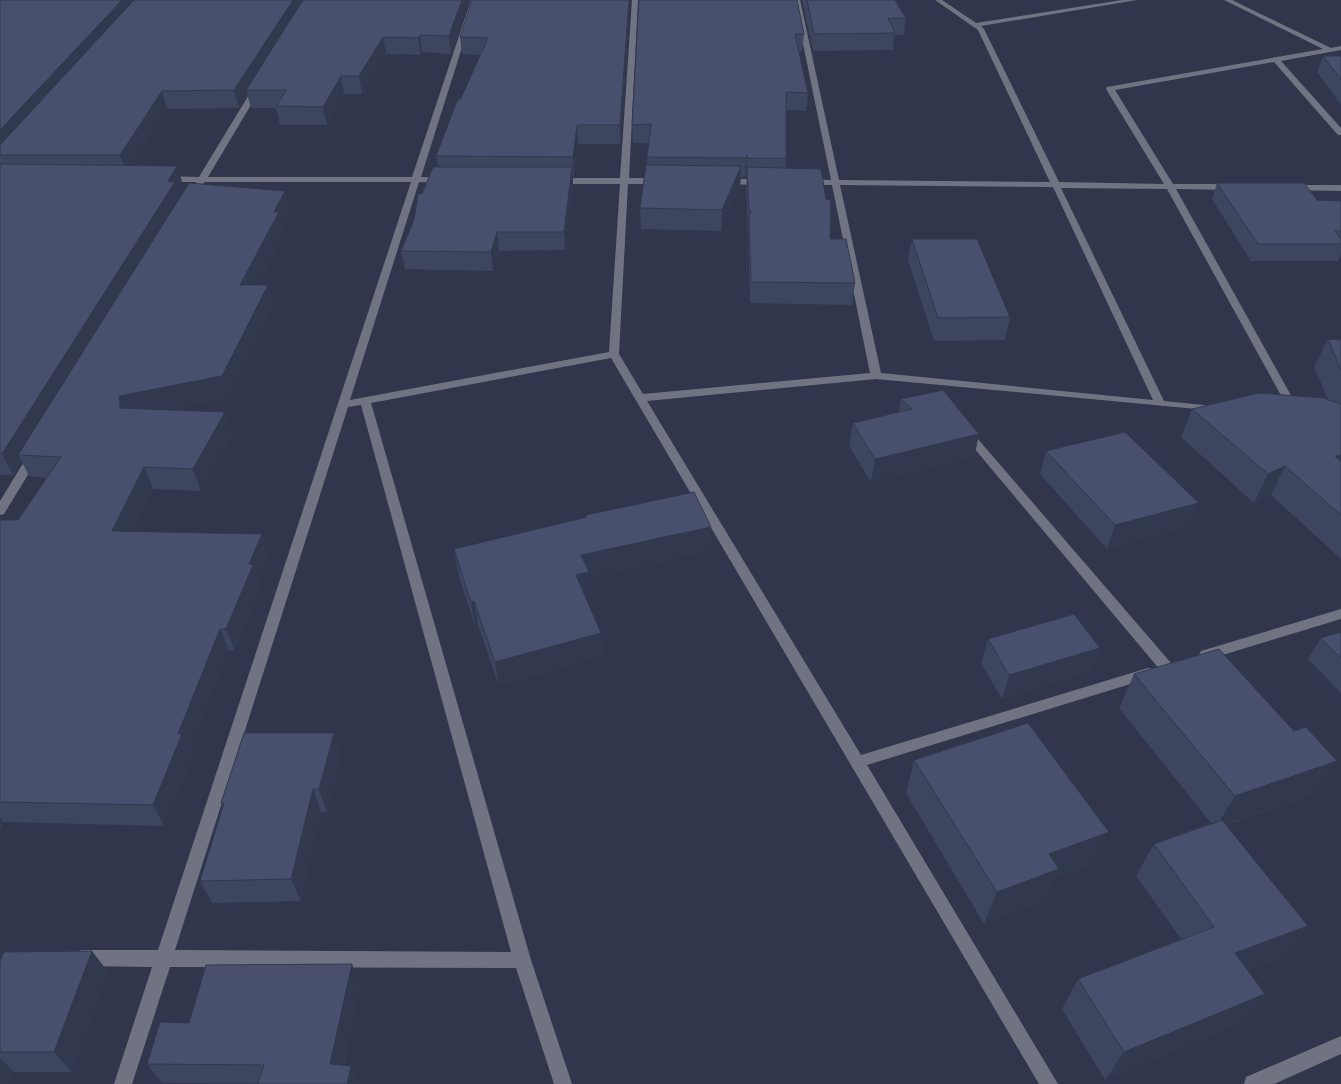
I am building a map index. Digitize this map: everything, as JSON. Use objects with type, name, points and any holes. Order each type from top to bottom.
[{"type":"street","points":[[123,1084],[474,0]]},
{"type":"street","points":[[635,0],[614,354],[1049,1084]]},
{"type":"street","points":[[797,0],[876,376]]},
{"type":"street","points":[[938,0],[981,29],[1160,403]]},
{"type":"street","points":[[975,24],[1134,0]]},
{"type":"street","points":[[1227,0],[1330,50]]},
{"type":"street","points":[[1288,416],[1298,417],[1170,186],[1110,89],[1341,48]]},
{"type":"street","points":[[1274,60],[1341,133]]},
{"type":"street","points":[[191,196],[264,77]]},
{"type":"street","points":[[154,179],[456,180]]},
{"type":"street","points":[[545,181],[672,182]]},
{"type":"street","points":[[710,182],[778,182]]},
{"type":"street","points":[[797,182],[1246,187]]},
{"type":"street","points":[[1284,188],[1341,188]]},
{"type":"street","points":[[343,405],[614,354]]},
{"type":"street","points":[[639,398],[876,376],[1229,410]]},
{"type":"street","points":[[922,380],[935,396]]},
{"type":"street","points":[[365,401],[522,960],[562,1084]]},
{"type":"street","points":[[856,762],[1171,666],[961,426]]},
{"type":"street","points":[[0,511],[41,443]]},
{"type":"street","points":[[1194,659],[1341,614]]},
{"type":"street","points":[[67,958],[522,960]]},
{"type":"street","points":[[1253,1084],[1341,1045]]},
{"type":"building","points":[[0,0],[122,0],[0,130]]},
{"type":"building","points":[[134,0],[293,0],[234,90],[162,91],[120,155],[0,155],[0,145]]},
{"type":"building","points":[[303,0],[462,0],[449,36],[420,35],[418,38],[383,37],[359,76],[341,76],[323,107],[276,106],[287,90],[246,90]]},
{"type":"building","points":[[472,0],[629,0],[620,125],[577,125],[573,157],[436,156],[457,101],[461,98],[488,38],[460,37]]},
{"type":"building","points":[[639,0],[797,0],[804,34],[795,34],[808,93],[786,92],[786,158],[747,158],[747,155],[746,158],[647,157],[651,124],[632,125]]},
{"type":"building","points":[[807,0],[895,0],[906,18],[888,18],[895,33],[814,34]]},
{"type":"building","points":[[1323,56],[1341,56],[1341,79]]},
{"type":"building","points":[[0,164],[177,166],[168,181],[175,182],[2,454],[0,454]]},
{"type":"building","points":[[646,165],[741,166],[722,210],[640,208]]},
{"type":"building","points":[[433,167],[572,167],[564,232],[497,232],[491,252],[401,251],[414,220],[418,194],[422,194]]},
{"type":"building","points":[[747,167],[821,169],[826,199],[831,200],[830,239],[846,239],[855,283],[751,282],[749,218],[751,211],[749,211]]},
{"type":"building","points":[[189,183],[285,191],[274,212],[279,212],[240,285],[268,285],[222,376],[119,396],[120,408],[225,412],[193,469],[144,467],[112,531],[262,534],[249,564],[253,565],[226,629],[220,629],[178,734],[182,734],[153,805],[0,802],[0,520],[18,520],[61,457],[18,455]]},
{"type":"building","points":[[1217,183],[1304,183],[1317,200],[1341,201],[1341,231],[1335,231],[1341,239],[1341,244],[1258,244]]},
{"type":"building","points":[[912,239],[977,239],[1010,317],[938,318]]},
{"type":"building","points":[[1328,339],[1341,340],[1341,370]]},
{"type":"building","points":[[943,390],[979,434],[875,459],[853,423],[912,409],[901,399]]},
{"type":"building","points":[[1259,393],[1323,398],[1341,404],[1341,455],[1335,456],[1341,461],[1341,515],[1285,466],[1268,474],[1192,409]]},
{"type":"building","points":[[1125,432],[1199,503],[1115,525],[1046,451]]},
{"type":"building","points":[[694,492],[711,527],[581,555],[589,572],[576,575],[601,633],[495,662],[474,601],[471,602],[454,549],[587,517],[586,515]]},
{"type":"building","points":[[1074,614],[1100,648],[1009,675],[988,639]]},
{"type":"building","points":[[1341,632],[1341,658],[1321,638]]},
{"type":"building","points":[[1219,649],[1294,731],[1306,727],[1337,761],[1235,796],[1134,674]]},
{"type":"building","points":[[1028,723],[1109,832],[1049,854],[1059,869],[997,892],[914,760]]},
{"type":"building","points":[[244,733],[334,733],[319,789],[313,789],[291,879],[200,881],[224,803],[221,803]]},
{"type":"building","points":[[1222,820],[1308,926],[1235,953],[1265,994],[1124,1052],[1078,979],[1214,927],[1154,844]]},
{"type":"building","points":[[92,951],[54,1052],[0,1052],[0,961],[4,952]]},
{"type":"building","points":[[352,964],[330,1064],[351,1066],[347,1084],[258,1084],[264,1065],[147,1064],[160,1022],[189,1023],[206,965]]}]
